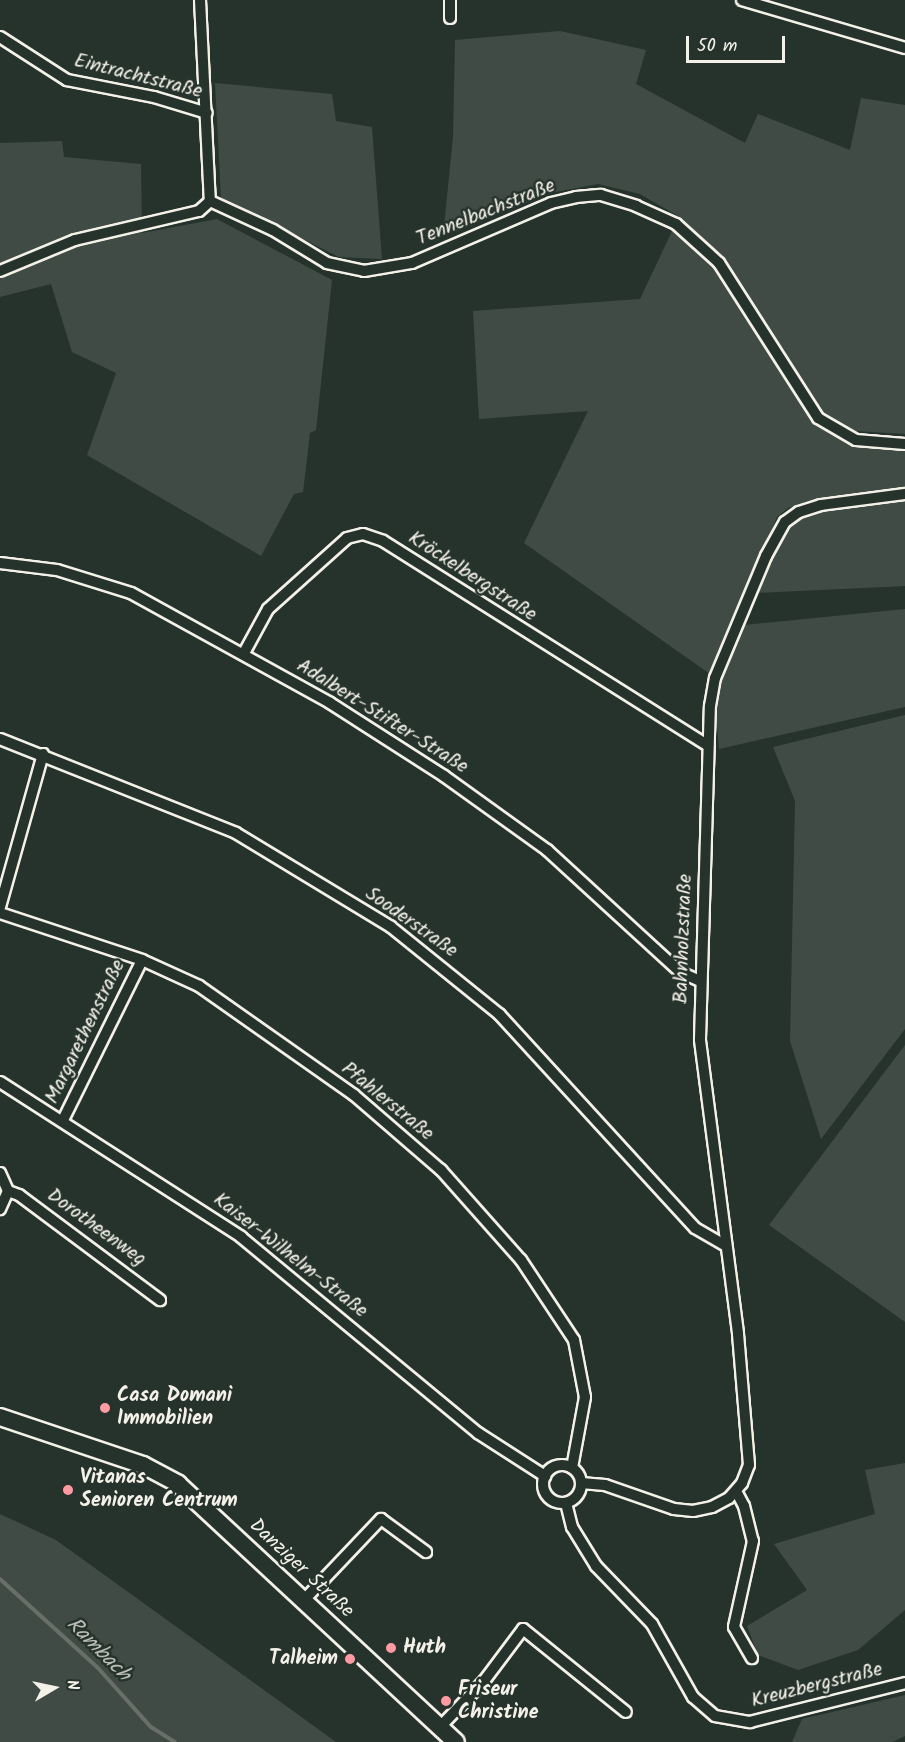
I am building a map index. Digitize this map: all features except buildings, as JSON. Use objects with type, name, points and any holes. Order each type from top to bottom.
[{"type":"main road","name":"Danziger Straße","points":[[0,1417],[126,1459],[171,1479],[456,1742]]},
{"type":"street","points":[[0,271],[75,240],[199,212],[210,201],[200,0]]},
{"type":"street","points":[[450,0],[450,18]]},
{"type":"street","points":[[742,0],[905,48]]},
{"type":"street","name":"Eintrachtstraße","points":[[0,36],[67,80],[154,97],[207,113]]},
{"type":"street","name":"Tennelbachstraße","points":[[210,201],[327,262],[364,271],[412,263],[513,219],[576,197],[601,195],[636,206],[676,224],[718,263],[818,418],[856,440],[905,444]]},
{"type":"street","name":"Bahnholzstraße","points":[[736,1491],[749,1465],[750,1446],[700,1039],[708,746],[715,678],[771,545],[784,522],[800,512],[821,505],[905,495]]},
{"type":"street","name":"Kröckelbergstraße","points":[[244,653],[268,609],[347,538],[363,534],[383,541],[708,746]]},
{"type":"street","name":"Adalbert-Stifter-Straße","points":[[0,563],[57,570],[131,593],[244,653],[435,770],[538,843],[582,879],[680,972],[700,981]]},
{"type":"street","name":"Sooderstraße","points":[[0,739],[43,754],[236,833],[420,948],[523,1037],[695,1228],[725,1245]]},
{"type":"street","points":[[0,907],[43,754]]},
{"type":"street","name":"Pfahlerstraße","points":[[0,913],[142,960],[210,993],[354,1095],[441,1170],[495,1228],[546,1293],[569,1328],[579,1353],[584,1414],[572,1468]]},
{"type":"street","name":"Margarethenstraße","points":[[63,1120],[142,960]]},
{"type":"street","name":"Kaiser-Wilhelm-Straße","points":[[0,1082],[63,1120],[241,1237],[487,1440],[545,1476]]},
{"type":"street","points":[[0,1173],[8,1191],[0,1209]]},
{"type":"street","name":"Dorotheenweg","points":[[8,1191],[19,1195],[160,1300]]},
{"type":"street","points":[[555,1467],[572,1468],[581,1483],[577,1496],[566,1503],[547,1496],[545,1476],[555,1467]]},
{"type":"street","points":[[581,1483],[605,1485],[683,1511],[712,1507],[736,1491],[747,1516],[753,1541],[734,1627],[752,1658]]},
{"type":"street","name":"Kreuzbergstraße","points":[[566,1503],[572,1527],[596,1566],[647,1619],[693,1697],[715,1716],[750,1722],[905,1683]]},
{"type":"street","points":[[304,1600],[381,1519],[426,1552]]},
{"type":"street","points":[[440,1727],[484,1682],[523,1629],[626,1712]]},
{"type":"shaded area","points":[[560,31],[646,50],[636,84],[745,143],[758,114],[850,150],[861,98],[905,105],[905,434],[856,431],[824,414],[726,264],[678,216],[640,194],[598,184],[550,193],[443,237],[453,136],[455,40]]},
{"type":"shaded area","points":[[215,83],[332,94],[336,121],[372,127],[382,259],[339,257],[221,198]]},
{"type":"shaded area","points":[[62,141],[64,157],[141,164],[142,233],[217,219],[332,280],[316,430],[310,433],[303,492],[294,494],[261,556],[87,455],[116,373],[72,352],[51,284],[0,297],[0,143]]},
{"type":"shaded area","points":[[674,227],[715,265],[818,421],[854,443],[905,444],[905,489],[814,499],[788,508],[777,517],[710,674],[524,543],[588,411],[479,419],[473,311],[640,299]]},
{"type":"shaded area","points":[[905,498],[905,586],[755,593],[786,525],[801,515],[821,508]]},
{"type":"shaded area","points":[[905,609],[905,707],[719,749],[715,698],[744,625]]},
{"type":"shaded area","points":[[905,715],[905,1029],[821,1139],[790,1041],[795,801],[773,747]]},
{"type":"shaded area","points":[[905,1045],[905,1322],[769,1225]]},
{"type":"shaded area","points":[[905,1463],[905,1610],[858,1650],[798,1670],[758,1655],[747,1626],[807,1590],[774,1544],[875,1514],[865,1470]]},
{"type":"shaded area","points":[[0,1514],[56,1540],[336,1742],[0,1742]]},
{"type":"shaded area","points":[[905,1695],[905,1736],[892,1742],[792,1742],[802,1719]]},
{"type":"waterway","name":"Rambach","points":[[0,1579],[98,1668],[151,1727],[175,1742]]},
{"type":"place","name":"Casa Domani Immobilien","points":[[105,1408]]},
{"type":"place","name":"Vitanas Senioren Centrum","points":[[68,1490]]},
{"type":"place","name":"Huth","points":[[391,1648]]},
{"type":"place","name":"Talheim","points":[[350,1659]]},
{"type":"place","name":"Friseur Christine","points":[[446,1701]]}]
